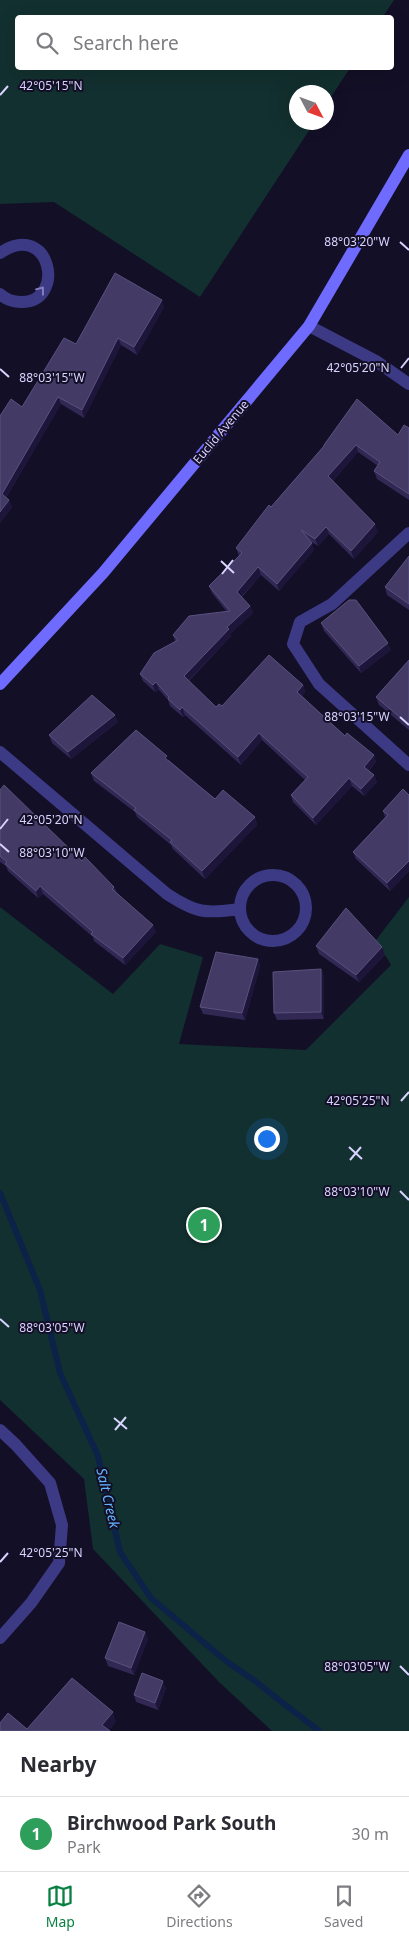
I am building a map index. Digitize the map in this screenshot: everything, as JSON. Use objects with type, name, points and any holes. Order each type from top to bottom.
[{"type":"main road","name":"Euclid Avenue","points":[[0,684],[103,572],[309,326],[409,155]]},
{"type":"street","points":[[0,253],[10,246],[24,245],[33,248],[41,253],[48,266],[49,277],[41,294],[32,300],[14,302],[2,300]]},
{"type":"street","points":[[309,326],[376,361],[409,384]]},
{"type":"street","points":[[409,533],[332,604],[300,622],[292,644],[319,684],[409,765]]},
{"type":"street","points":[[0,752],[167,894],[189,908],[215,912],[240,909]]},
{"type":"street","points":[[272,875],[289,878],[298,885],[304,895],[306,906],[305,918],[301,927],[294,935],[274,942],[254,936],[244,924],[240,909],[241,898],[247,888],[255,880],[272,875]]},
{"type":"street","points":[[0,1430],[50,1483],[62,1525],[59,1563],[32,1603],[0,1638]]},
{"type":"green space","points":[[0,0],[394,0],[384,15],[15,15],[15,70],[349,70],[334,92],[334,85],[289,85],[289,130],[309,130],[200,297],[54,202],[0,204]]},
{"type":"green space","points":[[409,897],[409,1731],[272,1731],[219,1682],[93,1549],[84,1479],[0,1400],[0,907],[113,994],[160,944],[203,957],[179,1044],[306,1050],[391,965],[376,940]]},
{"type":"building","points":[[115,273],[162,300],[134,347],[118,338],[82,410],[58,397],[2,494],[9,500],[0,512],[0,416],[11,399],[22,407],[64,338],[76,344]]},
{"type":"building","points":[[357,399],[398,435],[404,425],[409,428],[409,494],[374,471],[380,462],[356,445],[328,476],[375,524],[351,551],[326,527],[315,539],[301,530],[312,543],[277,584],[258,567],[237,592],[250,606],[227,627],[229,629],[184,676],[216,707],[219,704],[222,706],[269,655],[303,685],[297,692],[345,736],[347,733],[374,755],[364,767],[374,775],[361,789],[349,778],[313,818],[291,795],[308,777],[259,733],[238,757],[182,707],[180,710],[168,699],[169,697],[156,682],[153,685],[140,674],[154,653],[178,640],[173,635],[189,616],[230,611],[209,586],[242,553],[236,548],[269,505],[271,507],[324,446]]},
{"type":"building","points":[[409,556],[409,604],[385,587]]},
{"type":"building","points":[[349,600],[356,600],[388,643],[359,666],[321,623]]},
{"type":"building","points":[[409,660],[409,725],[376,697]]},
{"type":"building","points":[[92,695],[115,715],[68,752],[49,735]]},
{"type":"building","points":[[136,730],[167,756],[165,758],[215,799],[223,790],[255,817],[202,871],[170,842],[172,840],[134,810],[136,808],[91,773]]},
{"type":"building","points":[[4,785],[82,861],[85,857],[114,887],[112,889],[153,925],[123,958],[91,934],[93,932],[40,886],[36,891],[5,864],[7,862],[0,856],[0,790]]},
{"type":"building","points":[[403,789],[409,795],[409,861],[387,883],[353,852],[388,815],[383,811]]},
{"type":"building","points":[[346,908],[382,947],[356,975],[316,946]]},
{"type":"building","points":[[216,952],[258,959],[242,1013],[200,1007]]},
{"type":"building","points":[[321,969],[321,1012],[274,1013],[273,972]]},
{"type":"building","points":[[119,1622],[145,1632],[131,1668],[105,1658]]},
{"type":"building","points":[[142,1673],[163,1681],[155,1703],[134,1695]]},
{"type":"building","points":[[72,1678],[113,1712],[102,1725],[110,1731],[0,1731],[0,1723],[8,1713],[27,1729]]},
{"type":"waterway","name":"Salt Creek","points":[[0,1193],[40,1290],[60,1373],[98,1456],[120,1552],[151,1598],[226,1661],[319,1731]]},
{"type":"place","name":"Birchwood Park South","points":[[204,1225]]}]
